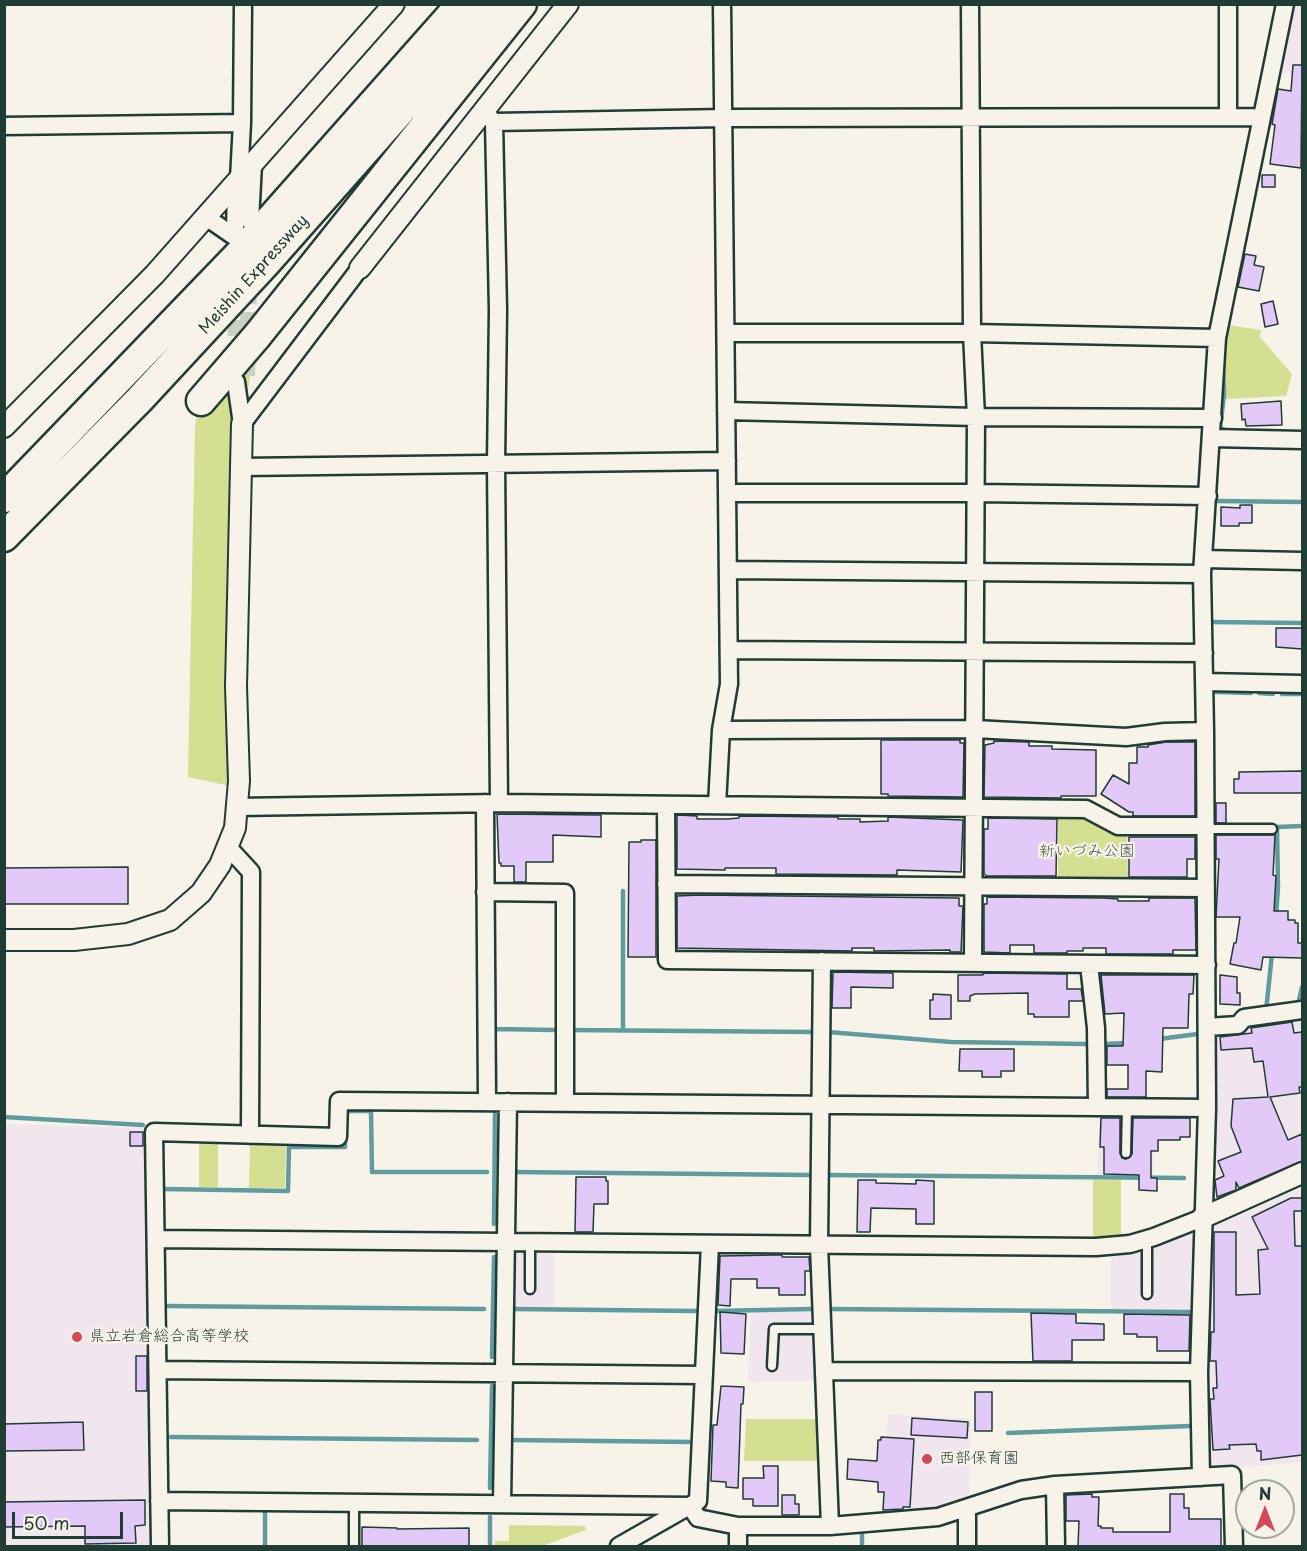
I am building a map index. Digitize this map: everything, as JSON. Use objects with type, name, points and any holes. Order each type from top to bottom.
[{"type":"highway","name":"Meishin Expressway","points":[[4,498],[242,251],[461,4]]},
{"type":"highway","name":"Meishin Expressway","points":[[4,537],[139,400],[266,263],[495,4]]},
{"type":"highway","points":[[201,401],[257,336],[522,4]]},
{"type":"street","points":[[206,217],[235,237],[242,123],[243,4]]},
{"type":"street","points":[[4,428],[155,274],[394,4]]},
{"type":"street","points":[[241,420],[360,268],[489,117],[568,4]]},
{"type":"street","points":[[717,805],[721,730],[729,684],[723,4]]},
{"type":"street","points":[[970,4],[972,333],[976,417],[973,963]]},
{"type":"street","points":[[1228,4],[1228,117]]},
{"type":"street","points":[[1201,1477],[1199,1372],[1206,1108],[1207,965],[1203,567],[1217,338],[1285,4]]},
{"type":"street","points":[[489,117],[1262,117]]},
{"type":"street","points":[[487,1102],[485,892],[492,803],[498,310],[489,117]]},
{"type":"street","points":[[4,126],[242,123]]},
{"type":"street","points":[[250,221],[253,164]]},
{"type":"street","points":[[726,333],[972,333],[1217,338]]},
{"type":"street","points":[[4,940],[74,940],[128,934],[170,920],[201,893],[220,865],[235,828],[239,781],[236,686],[242,379]]},
{"type":"street","points":[[726,411],[976,417],[1213,418]]},
{"type":"street","points":[[1212,438],[1302,440]]},
{"type":"street","points":[[241,467],[727,461]]},
{"type":"street","points":[[728,493],[1208,496]]},
{"type":"street","points":[[728,570],[976,571],[1203,567],[1302,561]]},
{"type":"street","points":[[729,650],[1204,653]]},
{"type":"street","points":[[1205,682],[1302,684]]},
{"type":"street","points":[[721,730],[975,729],[1126,736],[1205,731]]},
{"type":"street","points":[[237,807],[492,803],[1086,809],[1118,826],[1206,828]]},
{"type":"street","points":[[666,805],[667,960],[1207,965]]},
{"type":"street","points":[[227,846],[251,872],[250,1135]]},
{"type":"street","points":[[666,884],[1206,888]]},
{"type":"street","points":[[485,892],[565,893],[565,1102]]},
{"type":"street","points":[[822,961],[819,1245],[830,1526]]},
{"type":"street","points":[[1089,964],[1096,1028],[1097,1107]]},
{"type":"street","points":[[1206,1027],[1238,1025],[1244,1018],[1302,1010]]},
{"type":"street","points":[[160,1546],[154,1132],[338,1137],[339,1101],[1206,1108]]},
{"type":"street","points":[[502,1504],[508,1102]]},
{"type":"street","points":[[156,1239],[1096,1248],[1147,1240],[1302,1173]]},
{"type":"street","points":[[619,1546],[698,1501],[710,1244]]},
{"type":"street","points":[[158,1370],[704,1375]]},
{"type":"street","points":[[824,1371],[1199,1372]]},
{"type":"street","points":[[690,1506],[698,1518],[738,1526],[830,1526],[938,1516],[1021,1490],[1055,1485],[1232,1475],[1234,1546]]},
{"type":"street","points":[[1055,1485],[1056,1546]]},
{"type":"street","points":[[159,1501],[690,1506]]},
{"type":"street","points":[[967,1508],[967,1546]]},
{"type":"street","points":[[738,1526],[738,1546]]},
{"type":"lane","points":[[1206,828],[1272,828]]},
{"type":"lane","points":[[1126,1153],[1127,1107]]},
{"type":"lane","points":[[1147,1240],[1147,1294]]},
{"type":"lane","points":[[530,1242],[530,1289]]},
{"type":"lane","points":[[772,1366],[774,1329],[822,1329]]},
{"type":"lane","points":[[354,1503],[354,1546]]},
{"type":"shaded area","points":[[1292,5],[1302,5],[1302,76],[1280,72]]},
{"type":"shaded area","points":[[1302,1016],[1302,1164],[1219,1200],[1210,1193],[1213,1039],[1218,1033],[1246,1025]]},
{"type":"shaded area","points":[[1099,1113],[1154,1113],[1153,1175],[1098,1175]]},
{"type":"shaded area","name":"県立岩倉総合高等学校","points":[[5,1124],[146,1128],[153,1546],[5,1546]]},
{"type":"shaded area","points":[[1302,1187],[1302,1462],[1215,1470],[1206,1459],[1210,1229]]},
{"type":"shaded area","points":[[1191,1231],[1195,1236],[1194,1309],[1111,1309],[1111,1253],[1133,1251],[1165,1242]]},
{"type":"shaded area","points":[[517,1248],[555,1249],[554,1307],[512,1307],[513,1254]]},
{"type":"shaded area","points":[[751,1312],[815,1312],[817,1381],[748,1382]]},
{"type":"shaded area","name":"西部保育園","points":[[888,1414],[971,1419],[969,1499],[943,1509],[882,1512]]},
{"type":"green space","points":[[1228,325],[1261,330],[1260,337],[1292,374],[1286,396],[1226,399],[1225,342]]},
{"type":"green space","points":[[257,336],[242,424],[239,788],[188,777],[195,425],[201,401]]},
{"type":"green space","name":"新いづみ公園","points":[[1058,815],[1082,815],[1127,833],[1128,881],[1058,880]]},
{"type":"green space","points":[[199,1141],[218,1143],[218,1187],[199,1187]]},
{"type":"green space","points":[[250,1144],[286,1144],[285,1188],[249,1188]]},
{"type":"green space","points":[[1093,1180],[1121,1180],[1121,1237],[1093,1240]]},
{"type":"green space","points":[[746,1419],[818,1419],[820,1461],[744,1461]]},
{"type":"green space","points":[[509,1525],[585,1526],[586,1530],[542,1546],[495,1546],[495,1541],[509,1541]]},
{"type":"building","points":[[1293,65],[1302,65],[1301,168],[1270,164],[1275,125],[1272,124],[1278,89],[1291,91]]},
{"type":"building","points":[[1262,175],[1275,175],[1275,187],[1262,187]]},
{"type":"building","points":[[1245,254],[1256,256],[1254,265],[1264,267],[1259,291],[1238,287]]},
{"type":"building","points":[[1273,301],[1278,324],[1265,327],[1261,304]]},
{"type":"building","points":[[1281,401],[1282,425],[1246,426],[1245,419],[1242,420],[1241,404]]},
{"type":"building","points":[[1240,505],[1252,505],[1252,523],[1221,526],[1221,507],[1240,508]]},
{"type":"building","points":[[1276,628],[1302,628],[1302,649],[1276,647]]},
{"type":"building","points":[[881,740],[960,740],[960,743],[964,743],[963,797],[881,794]]},
{"type":"building","points":[[994,741],[1029,742],[1029,746],[1052,746],[1052,749],[1096,750],[1096,796],[984,797],[985,745],[994,743]]},
{"type":"building","points":[[1166,742],[1195,742],[1195,816],[1133,816],[1133,812],[1129,812],[1101,794],[1113,775],[1129,784],[1129,763],[1137,763],[1137,747],[1148,747],[1148,745]]},
{"type":"building","points":[[1302,771],[1302,793],[1234,793],[1234,779],[1239,779],[1239,772]]},
{"type":"building","points":[[1216,803],[1226,803],[1226,823],[1216,823]]},
{"type":"building","points":[[497,814],[601,815],[601,837],[553,835],[553,862],[526,862],[526,882],[514,882],[514,866],[501,866],[499,863]]},
{"type":"building","points":[[677,815],[697,816],[697,819],[727,819],[739,818],[739,816],[838,817],[838,819],[860,819],[860,822],[888,821],[888,817],[963,820],[961,872],[897,870],[897,875],[776,874],[776,868],[677,869]]},
{"type":"building","points":[[988,818],[1057,819],[1056,876],[987,876],[984,874],[984,829],[988,829]]},
{"type":"building","points":[[1216,835],[1275,835],[1274,911],[1288,911],[1288,920],[1295,920],[1295,923],[1298,923],[1298,943],[1302,943],[1302,958],[1263,957],[1261,970],[1230,964],[1240,917],[1216,917],[1219,859],[1216,859]]},
{"type":"building","points":[[1129,837],[1195,837],[1195,859],[1187,859],[1187,877],[1129,877]]},
{"type":"building","points":[[641,840],[656,840],[656,957],[628,957],[629,842],[641,842]]},
{"type":"building","points":[[128,867],[128,904],[4,904],[4,868]]},
{"type":"building","points":[[677,896],[959,898],[959,906],[963,906],[961,952],[950,952],[950,950],[874,951],[874,948],[852,948],[852,951],[677,948]]},
{"type":"building","points":[[987,897],[1104,898],[1118,899],[1118,901],[1195,898],[1196,950],[1173,950],[1173,954],[1106,954],[1106,948],[1083,948],[1083,951],[1067,951],[1067,953],[1034,953],[1034,945],[1010,945],[1010,953],[984,952],[984,904],[987,904]]},
{"type":"building","points":[[833,972],[893,973],[893,988],[851,987],[851,1008],[832,1008]]},
{"type":"building","points":[[983,973],[1067,974],[1067,989],[1081,989],[1083,1001],[1069,1001],[1069,1017],[1034,1017],[1034,1014],[1028,1014],[1028,993],[975,994],[970,996],[970,1001],[958,1001],[958,975],[983,975]]},
{"type":"building","points":[[1101,975],[1194,975],[1193,994],[1189,994],[1188,1028],[1163,1028],[1162,1072],[1146,1071],[1146,1097],[1107,1097],[1107,1089],[1128,1089],[1128,1065],[1107,1065],[1107,1046],[1123,1046],[1124,1013],[1105,1014]]},
{"type":"building","points":[[1220,975],[1237,977],[1240,1005],[1220,1004]]},
{"type":"building","points":[[933,994],[951,995],[951,1019],[930,1019],[930,1000],[933,1000]]},
{"type":"building","points":[[1292,1022],[1294,1033],[1302,1032],[1302,1087],[1299,1087],[1300,1093],[1270,1097],[1288,1140],[1302,1134],[1302,1161],[1239,1188],[1236,1182],[1236,1190],[1217,1197],[1215,1180],[1224,1176],[1218,1161],[1241,1152],[1231,1126],[1233,1099],[1268,1097],[1263,1061],[1254,1062],[1252,1048],[1221,1050],[1220,1037],[1252,1033],[1251,1028]]},
{"type":"building","points":[[960,1049],[1014,1049],[1014,1071],[1001,1071],[1001,1077],[982,1077],[982,1071],[959,1071]]},
{"type":"building","points":[[1101,1118],[1120,1118],[1120,1153],[1122,1158],[1126,1159],[1132,1154],[1133,1118],[1190,1118],[1190,1137],[1180,1137],[1180,1140],[1158,1140],[1158,1151],[1151,1151],[1151,1178],[1157,1178],[1157,1191],[1139,1190],[1139,1175],[1104,1174],[1104,1147],[1100,1147]]},
{"type":"building","points":[[130,1132],[143,1132],[143,1146],[130,1146]]},
{"type":"building","points":[[576,1177],[606,1177],[608,1181],[608,1204],[594,1204],[593,1232],[575,1232]]},
{"type":"building","points":[[858,1180],[916,1184],[916,1180],[934,1181],[934,1224],[916,1224],[916,1209],[871,1208],[870,1232],[857,1232]]},
{"type":"building","points":[[1291,1198],[1302,1198],[1302,1211],[1294,1211],[1295,1246],[1302,1246],[1302,1455],[1261,1460],[1261,1451],[1257,1451],[1256,1444],[1229,1445],[1230,1449],[1213,1450],[1210,1399],[1214,1399],[1213,1388],[1217,1388],[1216,1361],[1210,1361],[1211,1332],[1214,1332],[1214,1232],[1236,1232],[1236,1295],[1260,1294],[1258,1250],[1268,1249],[1252,1217]]},
{"type":"building","points":[[782,1255],[782,1257],[809,1257],[810,1271],[805,1271],[805,1295],[779,1295],[779,1288],[757,1288],[757,1279],[731,1279],[730,1306],[718,1305],[720,1256]]},
{"type":"building","points":[[720,1312],[746,1314],[744,1354],[721,1353]]},
{"type":"building","points":[[1031,1313],[1076,1314],[1076,1323],[1104,1324],[1104,1340],[1072,1340],[1072,1361],[1033,1361]]},
{"type":"building","points":[[1124,1314],[1190,1315],[1189,1351],[1157,1351],[1157,1337],[1137,1337],[1137,1334],[1124,1334]]},
{"type":"building","points":[[136,1356],[147,1356],[147,1391],[136,1391]]},
{"type":"building","points":[[721,1386],[744,1387],[743,1404],[741,1404],[738,1488],[726,1487],[726,1482],[711,1481],[713,1425],[717,1425]]},
{"type":"building","points":[[975,1392],[992,1392],[992,1431],[975,1431]]},
{"type":"building","points":[[912,1418],[968,1422],[967,1438],[911,1435]]},
{"type":"building","points":[[83,1422],[84,1450],[4,1451],[4,1424]]},
{"type":"building","points":[[881,1437],[914,1439],[910,1507],[883,1510],[884,1492],[878,1492],[878,1482],[847,1479],[848,1459],[877,1461],[878,1440],[881,1440]]},
{"type":"building","points":[[763,1466],[778,1466],[778,1506],[753,1506],[753,1499],[743,1499],[743,1478],[764,1478]]},
{"type":"building","points":[[1092,1494],[1092,1497],[1099,1497],[1098,1526],[1101,1528],[1113,1528],[1113,1532],[1170,1532],[1170,1494],[1184,1494],[1184,1508],[1189,1508],[1189,1519],[1221,1519],[1221,1546],[1078,1546],[1079,1521],[1066,1521],[1066,1495]]},
{"type":"building","points":[[782,1495],[795,1495],[795,1504],[799,1504],[799,1515],[782,1515]]},
{"type":"building","points":[[145,1500],[145,1525],[135,1526],[136,1543],[85,1544],[85,1526],[4,1527],[4,1502]]},
{"type":"building","points":[[362,1527],[469,1528],[469,1546],[362,1546]]},
{"type":"waterway","points":[[1223,361],[1224,395],[1220,428],[1228,431]]},
{"type":"waterway","points":[[1215,501],[1302,502]]},
{"type":"waterway","points":[[1211,622],[1302,623]]},
{"type":"waterway","points":[[1215,692],[1251,693]]},
{"type":"waterway","points":[[1259,693],[1273,694]]},
{"type":"waterway","points":[[1282,694],[1302,694]]},
{"type":"waterway","points":[[1276,915],[1277,827],[1302,826]]},
{"type":"waterway","points":[[623,891],[623,1030]]},
{"type":"waterway","points":[[1266,1011],[1272,954]]},
{"type":"waterway","points":[[494,967],[495,1087]]},
{"type":"waterway","points":[[1298,1005],[1302,987]]},
{"type":"waterway","points":[[495,1029],[554,1030]]},
{"type":"waterway","points":[[569,1030],[812,1032]]},
{"type":"waterway","points":[[828,1032],[951,1042],[1086,1044]]},
{"type":"waterway","points":[[1159,1039],[1198,1034]]},
{"type":"waterway","points":[[1103,1044],[1127,1043]]},
{"type":"waterway","points":[[345,1118],[345,1114],[349,1111],[371,1111],[372,1172],[487,1172]]},
{"type":"waterway","points":[[494,1224],[495,1114]]},
{"type":"waterway","points":[[4,1117],[143,1125]]},
{"type":"waterway","points":[[163,1189],[288,1191],[289,1147],[345,1147],[345,1135]]},
{"type":"waterway","points":[[513,1172],[809,1175]]},
{"type":"waterway","points":[[825,1175],[1184,1178]]},
{"type":"waterway","points":[[492,1357],[494,1257]]},
{"type":"waterway","points":[[166,1306],[484,1309]]},
{"type":"waterway","points":[[512,1309],[696,1311]]},
{"type":"waterway","points":[[715,1311],[812,1309]]},
{"type":"waterway","points":[[829,1309],[1192,1312]]},
{"type":"waterway","points":[[490,1488],[492,1386]]},
{"type":"waterway","points":[[1008,1433],[1190,1426]]},
{"type":"waterway","points":[[171,1437],[477,1440]]},
{"type":"waterway","points":[[509,1440],[691,1442]]},
{"type":"waterway","points":[[265,1510],[265,1546]]},
{"type":"waterway","points":[[490,1517],[490,1546]]},
{"type":"waterway","points":[[862,1532],[862,1546]]},
{"type":"tunnel","points":[[247,376],[249,282]]},
{"type":"tunnel","points":[[235,296],[236,360]]},
{"type":"place","name":"県立岩倉総合高等学校","points":[[77,1337]]},
{"type":"place","name":"西部保育園","points":[[927,1459]]}]
